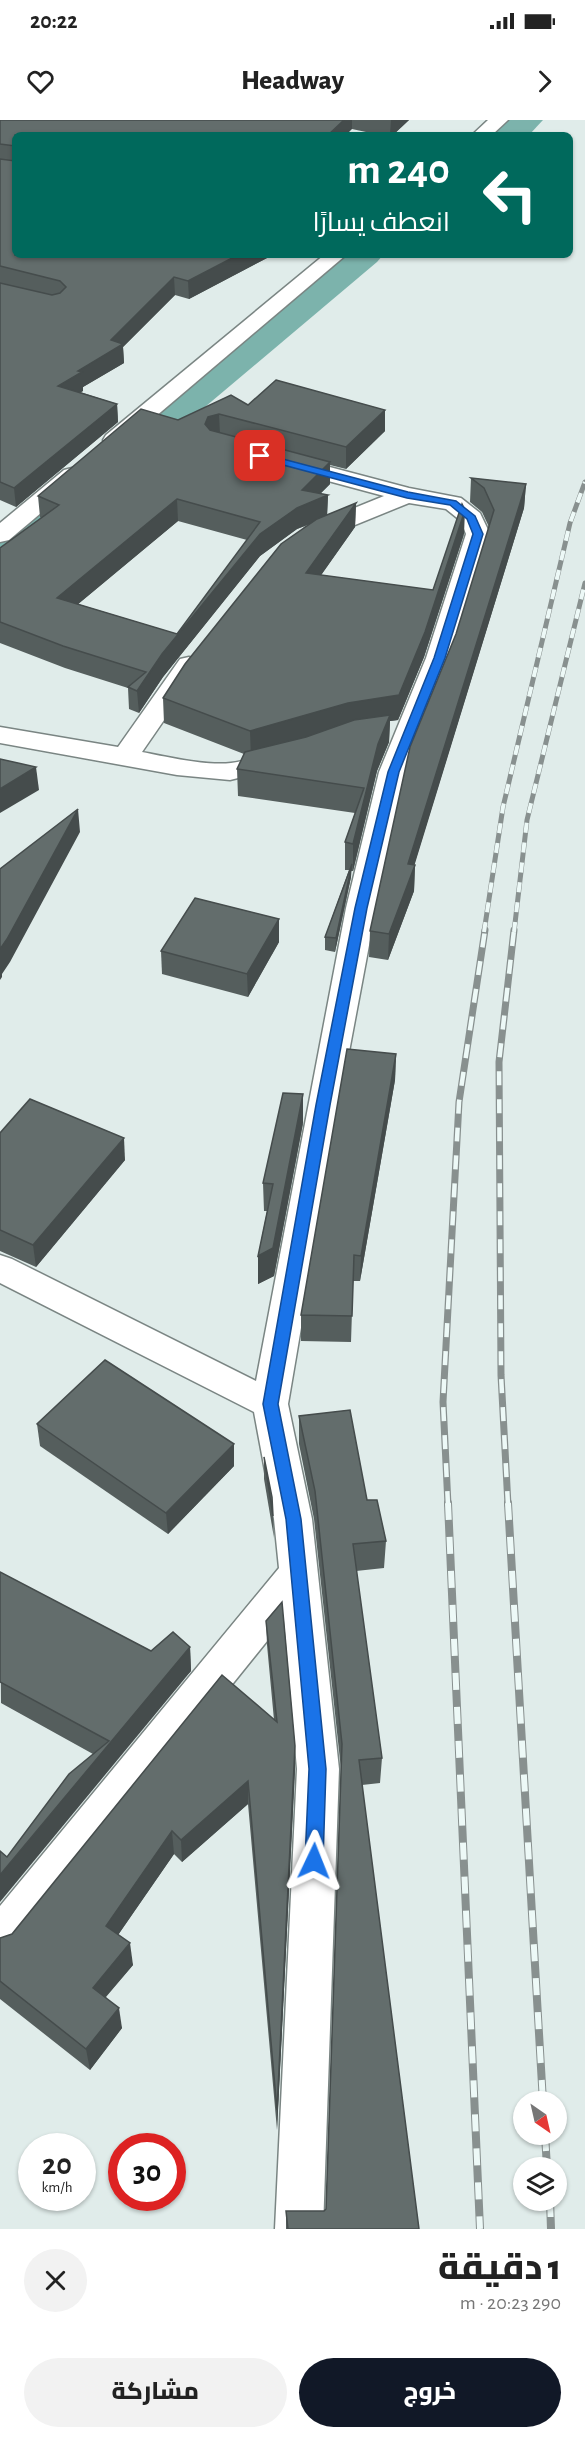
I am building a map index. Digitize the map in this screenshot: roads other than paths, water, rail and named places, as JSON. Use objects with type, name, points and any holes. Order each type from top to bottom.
[{"type":"street","points":[[485,132],[499,120]]},
{"type":"street","points":[[0,535],[332,258]]},
{"type":"street","points":[[263,456],[407,495],[453,503],[472,518],[478,534],[439,658],[393,772],[361,908],[323,1105],[270,1404],[293,1519],[318,1769],[299,2229]]},
{"type":"street","points":[[298,543],[346,518],[407,495]]},
{"type":"street","points":[[125,756],[174,684],[204,646]]},
{"type":"street","points":[[380,733],[411,728]]},
{"type":"street","points":[[0,735],[177,767],[230,772],[306,752]]},
{"type":"street","points":[[0,1268],[270,1404]]},
{"type":"street","points":[[0,1939],[298,1572]]},
{"type":"waterway","points":[[513,132],[527,120]]},
{"type":"waterway","points":[[0,558],[361,258]]},
{"type":"railway","points":[[484,932],[503,807],[570,523],[585,482]]},
{"type":"railway","points":[[514,932],[527,820],[585,583]]},
{"type":"railway","points":[[448,1505],[443,1402],[459,1102],[485,930]]},
{"type":"railway","points":[[508,1505],[501,1375],[499,1062],[514,930]]},
{"type":"railway","points":[[448,1503],[480,2229]]},
{"type":"railway","points":[[508,1503],[542,2091]]},
{"type":"railway","points":[[546,2145],[546,2157]]},
{"type":"railway","points":[[550,2211],[551,2229]]}]
